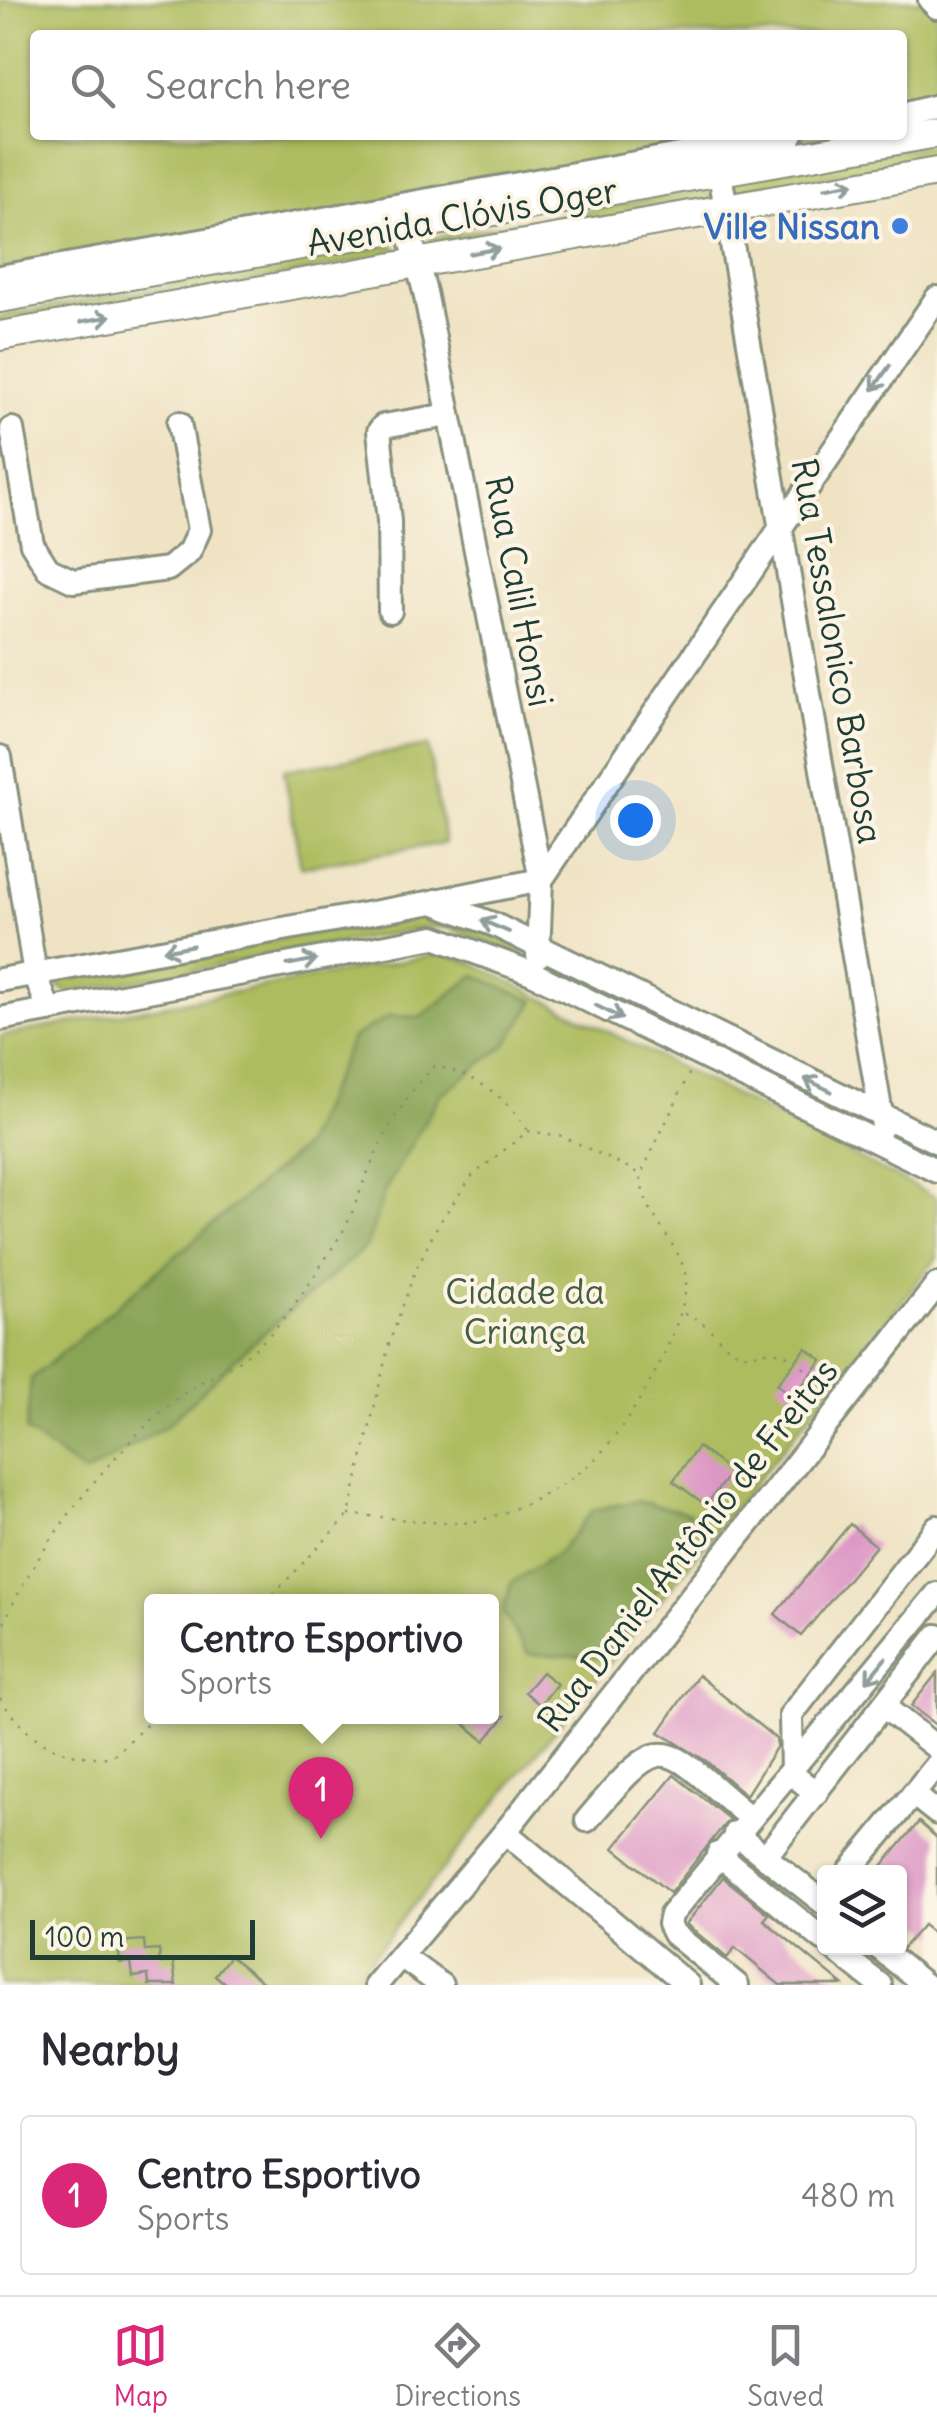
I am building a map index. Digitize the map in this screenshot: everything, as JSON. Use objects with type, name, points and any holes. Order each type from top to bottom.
[{"type":"main road","name":"Avenida Clóvis Oger","points":[[907,139],[937,134]]},
{"type":"main road","name":"Avenida Clóvis Oger","points":[[0,298],[719,168],[899,140]]},
{"type":"main road","name":"Avenida Clóvis Oger","points":[[0,336],[937,172]]},
{"type":"street","points":[[930,0],[937,7]]},
{"type":"street","points":[[907,114],[937,106]]},
{"type":"street","points":[[0,276],[764,140]]},
{"type":"street","name":"Rua Tessalonico Barbosa","points":[[719,168],[886,1145]]},
{"type":"street","name":"Rua Calil Honsi","points":[[408,224],[541,880],[541,947],[532,973]]},
{"type":"street","points":[[0,980],[541,880],[780,522],[937,298]]},
{"type":"street","points":[[390,611],[389,522],[379,431],[382,426],[449,416]]},
{"type":"street","points":[[9,444],[32,544],[48,569],[73,580],[168,569],[190,552],[200,530],[179,423]]},
{"type":"street","points":[[0,757],[35,974],[49,1010]]},
{"type":"street","points":[[432,902],[541,947],[937,1142]]},
{"type":"street","points":[[0,1019],[434,937],[532,973],[937,1171]]},
{"type":"street","points":[[651,1032],[662,1008]]},
{"type":"street","name":"Rua Daniel Antônio de Freitas","points":[[376,1985],[505,1832],[937,1286]]},
{"type":"street","points":[[792,1774],[791,1715],[937,1527]]},
{"type":"street","points":[[737,1985],[669,1924],[671,1915],[742,1825],[792,1774],[937,1594]]},
{"type":"street","points":[[765,1857],[937,1636]]},
{"type":"street","points":[[883,1706],[937,1748]]},
{"type":"street","points":[[587,1820],[635,1763],[655,1752],[673,1754],[742,1825],[765,1857],[817,1898]]},
{"type":"street","points":[[855,1865],[937,1765]]},
{"type":"street","points":[[792,1774],[816,1793]]},
{"type":"street","points":[[913,1794],[937,1814]]},
{"type":"street","points":[[505,1832],[688,1985]]},
{"type":"street","points":[[718,1854],[817,1934]]},
{"type":"street","points":[[843,1955],[880,1985]]},
{"type":"street","points":[[888,1955],[928,1985],[937,1978]]},
{"type":"street","points":[[401,1956],[441,1985]]},
{"type":"path","points":[[348,1515],[472,1522],[523,1506],[593,1462],[648,1382],[682,1314],[687,1279],[640,1186],[641,1174],[698,1056]]},
{"type":"path","points":[[0,1633],[11,1605],[46,1550],[133,1437],[180,1396],[243,1358],[266,1338],[343,1233],[368,1170],[410,1089],[435,1066],[466,1072],[500,1096],[528,1132]]},
{"type":"path","points":[[274,1594],[348,1515],[389,1344],[415,1272],[439,1223],[473,1175],[528,1132],[562,1136],[641,1174]]},
{"type":"path","points":[[682,1314],[703,1319],[732,1350],[749,1356],[772,1351],[787,1355],[843,1404]]},
{"type":"path","points":[[0,1698],[38,1741],[75,1759],[112,1757],[147,1724]]},
{"type":"green space","points":[[0,0],[937,0],[937,117],[907,122],[907,30],[30,30],[30,140],[806,140],[0,284]]},
{"type":"green space","points":[[937,143],[937,157],[735,193],[731,190],[732,178]]},
{"type":"green space","points":[[707,189],[712,195],[710,202],[428,252],[425,247],[433,238]]},
{"type":"green space","points":[[392,245],[402,253],[0,331],[0,316]]},
{"type":"green space","points":[[428,746],[445,843],[301,867],[284,770]]},
{"type":"green space","points":[[435,913],[484,929],[522,951],[522,956],[447,927],[422,928],[68,993],[57,985],[59,980],[410,914]]},
{"type":"green space","name":"Cidade da Criança","points":[[439,954],[471,962],[937,1198],[937,1258],[349,1985],[0,1985],[0,1036]]},
{"type":"green space","points":[[475,975],[535,1001],[506,1045],[440,1095],[385,1190],[367,1246],[252,1343],[167,1425],[85,1474],[26,1431],[31,1379],[303,1147],[352,1038],[390,1016],[421,1017]]},
{"type":"green space","points":[[666,1019],[872,1122],[871,1126],[661,1025]]},
{"type":"green space","points":[[636,1501],[690,1513],[669,1575],[605,1657],[528,1654],[503,1612],[511,1583],[559,1552],[593,1510]]},
{"type":"building","points":[[806,1348],[822,1360],[793,1397],[777,1384]]},
{"type":"building","points":[[698,1447],[731,1472],[706,1505],[673,1481]]},
{"type":"building","points":[[850,1524],[876,1546],[801,1636],[775,1614]]},
{"type":"building","points":[[542,1672],[557,1684],[540,1705],[525,1692]]},
{"type":"building","points":[[937,1673],[937,1726],[911,1706]]},
{"type":"building","points":[[698,1675],[776,1739],[777,1746],[746,1795],[706,1761],[659,1732]]},
{"type":"building","points":[[465,1724],[499,1724],[485,1741]]},
{"type":"building","points":[[674,1775],[729,1819],[670,1893],[614,1848]]},
{"type":"building","points":[[919,1822],[937,1838],[937,1936],[923,1925],[907,1943],[907,1865],[883,1865]]},
{"type":"building","points":[[723,1877],[769,1914],[764,1920],[843,1985],[780,1985],[735,1948],[727,1958],[686,1924]]},
{"type":"building","points":[[144,1940],[145,1951],[159,1950],[160,1963],[173,1962],[176,1985],[149,1985],[148,1975],[133,1977],[131,1962],[120,1963],[118,1942]]},
{"type":"building","points":[[230,1956],[266,1985],[227,1985],[215,1975]]},
{"type":"place","name":"Ville Nissan","points":[[900,226]]},
{"type":"place","name":"Centro Esportivo","points":[[321,1839]]}]
